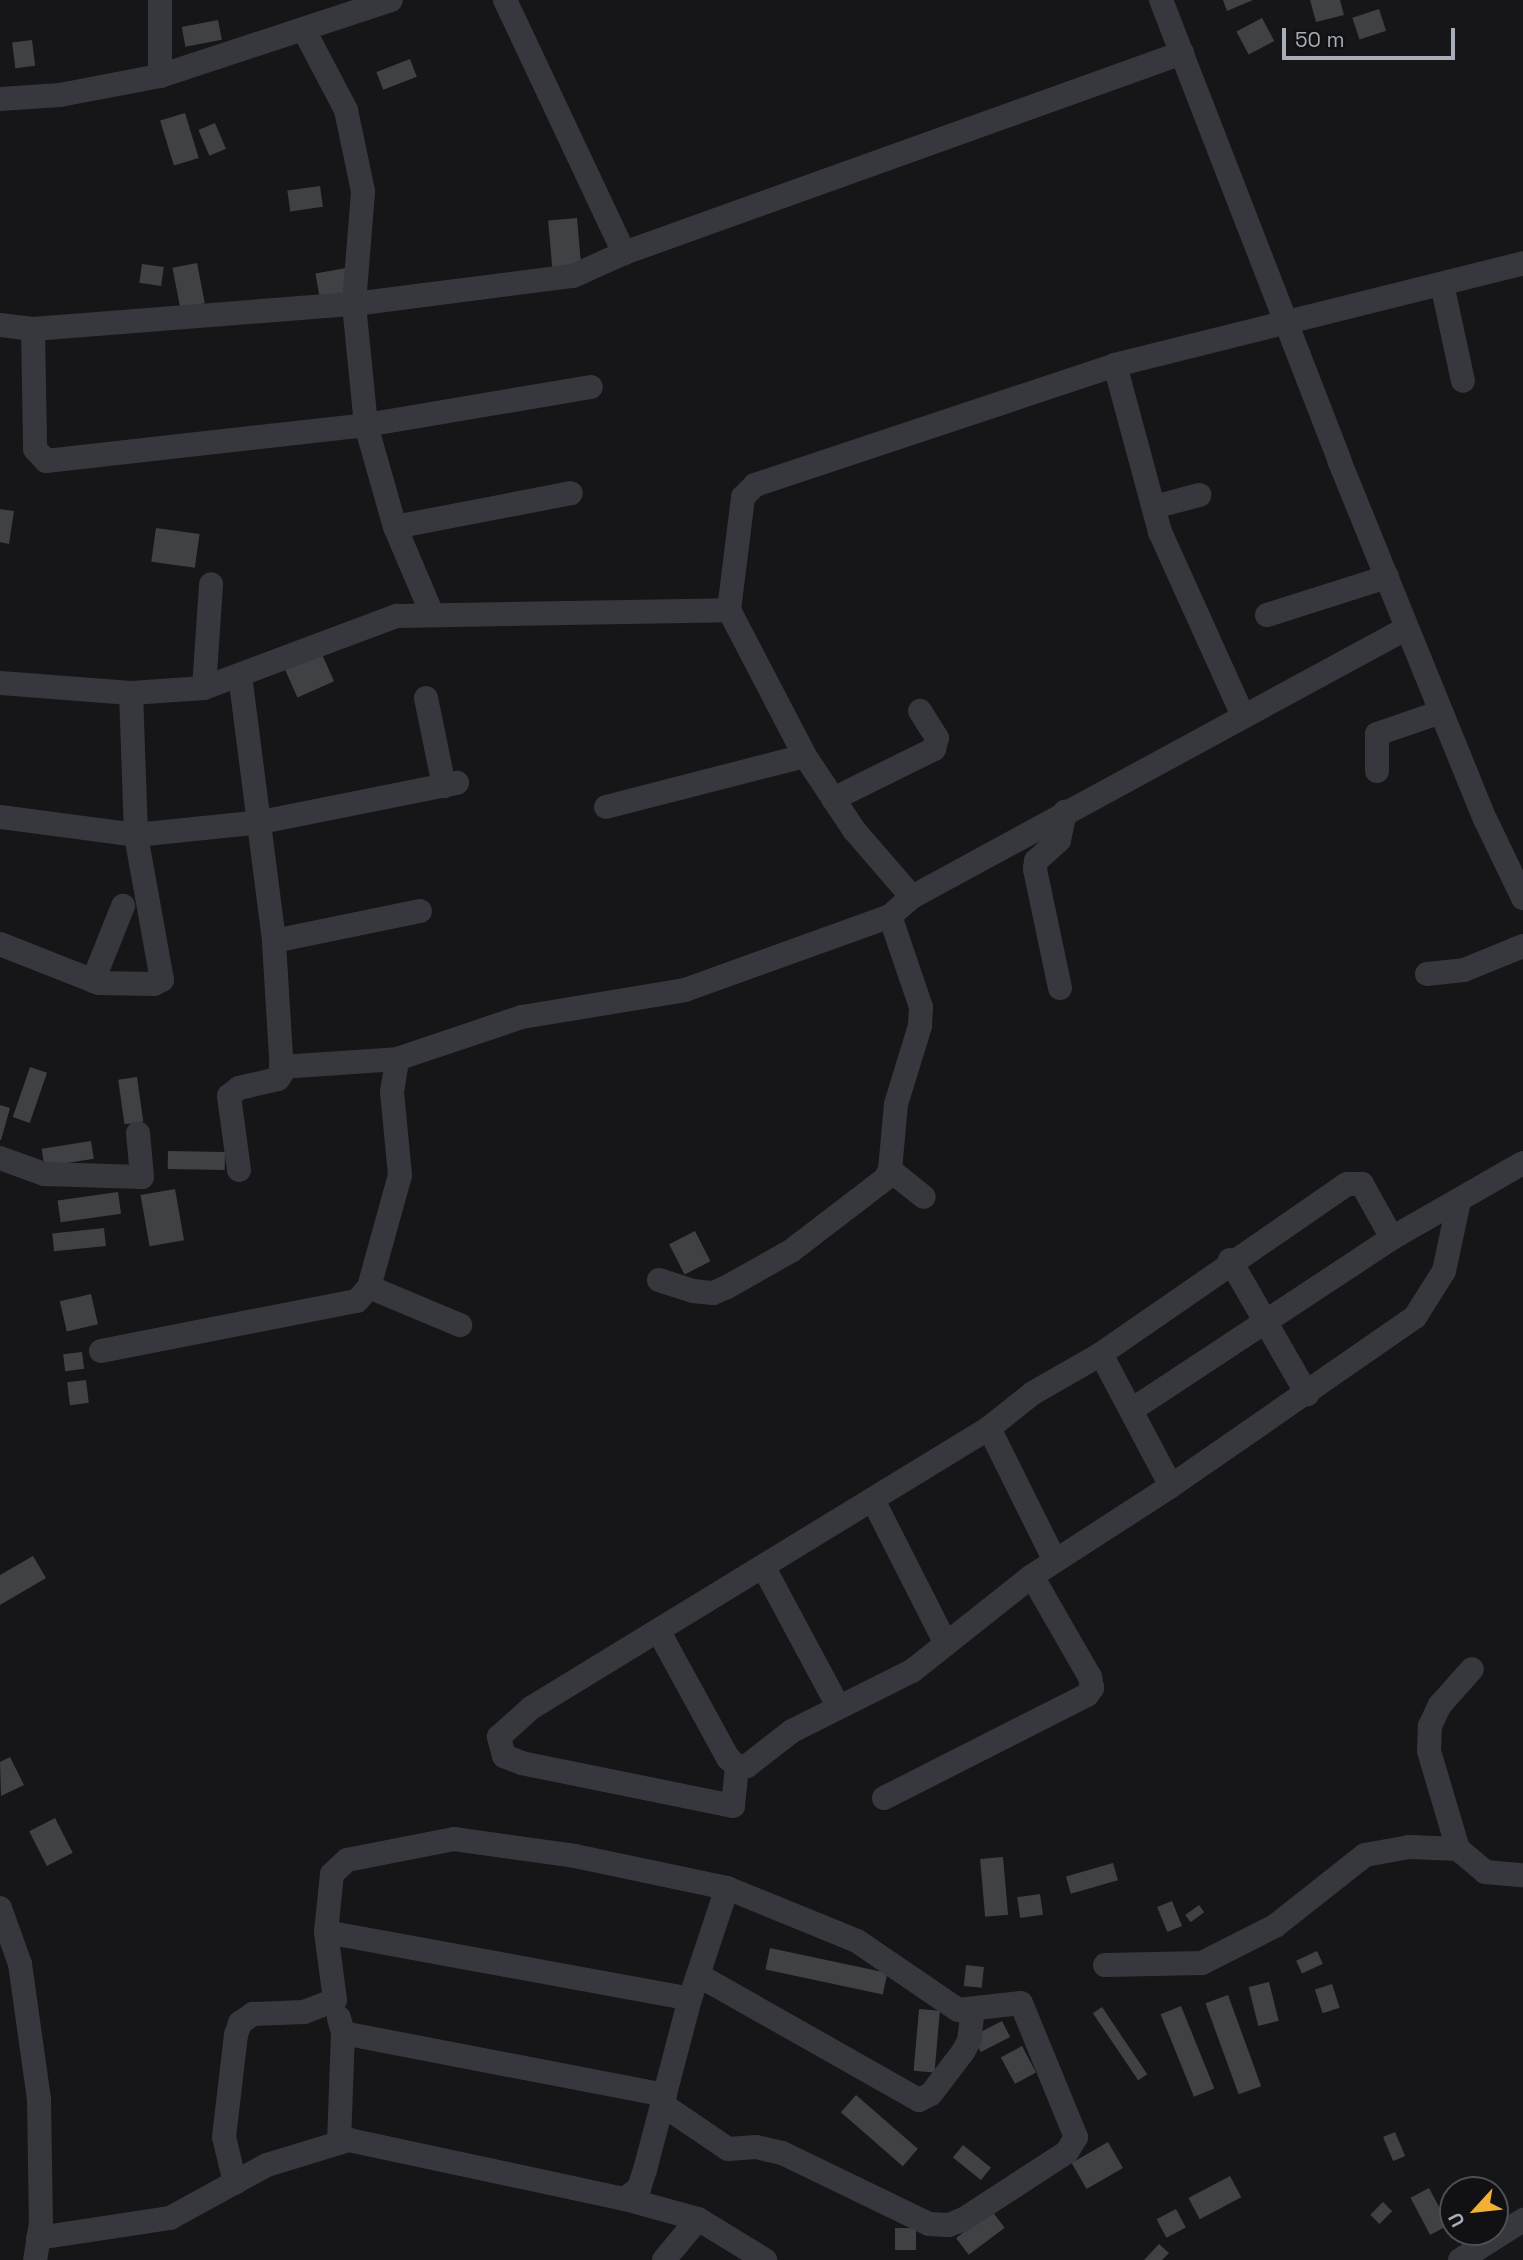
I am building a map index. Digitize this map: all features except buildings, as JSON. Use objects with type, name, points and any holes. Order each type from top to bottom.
[{"type":"street","points":[[160,0],[160,76]]},
{"type":"street","points":[[0,99],[60,95],[160,76],[305,32],[391,0]]},
{"type":"street","points":[[505,0],[624,253]]},
{"type":"street","points":[[1161,0],[1407,628],[1523,898]]},
{"type":"street","points":[[305,32],[346,110],[363,191],[354,304],[366,425],[395,527],[432,614]]},
{"type":"street","points":[[0,325],[33,329],[354,304],[573,276],[624,253],[1182,53]]},
{"type":"street","points":[[912,897],[833,799],[805,756],[729,610],[743,497],[748,489],[1115,365],[1287,325],[1523,263]]},
{"type":"street","points":[[1442,284],[1463,381]]},
{"type":"street","points":[[33,329],[35,449],[46,461],[366,425],[591,387]]},
{"type":"street","points":[[1115,365],[1160,532],[1243,716]]},
{"type":"street","points":[[395,527],[571,493]]},
{"type":"street","points":[[1154,507],[1199,495]]},
{"type":"street","points":[[1267,615],[1387,577]]},
{"type":"street","points":[[204,688],[211,584]]},
{"type":"street","points":[[0,683],[131,693],[204,688],[397,616],[729,610]]},
{"type":"street","points":[[281,1067],[397,1059],[522,1017],[685,990],[890,916],[912,897],[1407,628]]},
{"type":"street","points":[[239,1170],[229,1096],[239,1088],[278,1079],[281,1067],[274,941],[261,822],[240,675]]},
{"type":"street","points":[[0,944],[93,981],[154,984],[162,980],[136,835],[131,693]]},
{"type":"street","points":[[0,817],[136,835],[261,822],[451,784],[426,698]]},
{"type":"street","points":[[833,799],[934,749],[937,738],[920,710]]},
{"type":"street","points":[[1377,771],[1377,734],[1441,712]]},
{"type":"street","points":[[606,807],[805,756]]},
{"type":"street","points":[[1060,988],[1035,869],[1036,861],[1059,840],[1065,812]]},
{"type":"street","points":[[93,981],[123,906]]},
{"type":"street","points":[[274,941],[420,911]]},
{"type":"street","points":[[659,1280],[693,1291],[713,1293],[727,1287],[791,1251],[885,1179],[890,1170],[896,1104],[920,1026],[921,1007],[890,916]]},
{"type":"street","points":[[1427,974],[1464,970],[1523,946]]},
{"type":"street","points":[[101,1351],[334,1308],[356,1301],[369,1287],[400,1175],[392,1092],[397,1059]]},
{"type":"street","points":[[0,1158],[44,1174],[142,1177],[138,1133]]},
{"type":"street","points":[[1133,1409],[1392,1238],[1523,1163]]},
{"type":"street","points":[[890,1170],[924,1197]]},
{"type":"street","points":[[737,1766],[733,1805],[522,1763],[504,1756],[499,1737],[531,1708],[764,1569],[989,1428],[1033,1392],[1101,1354],[1230,1261],[1354,1182],[1362,1184],[1392,1238]]},
{"type":"street","points":[[659,1632],[728,1758],[737,1766],[747,1766],[792,1731],[912,1671],[1032,1576],[1171,1486],[1415,1317],[1444,1271],[1459,1201]]},
{"type":"street","points":[[1230,1261],[1307,1394]]},
{"type":"street","points":[[369,1287],[460,1325]]},
{"type":"street","points":[[1101,1354],[1133,1409],[1171,1486]]},
{"type":"street","points":[[989,1428],[1055,1561]]},
{"type":"street","points":[[873,1500],[946,1644]]},
{"type":"street","points":[[764,1569],[838,1706]]},
{"type":"street","points":[[884,1798],[1087,1695],[1092,1688],[1032,1576]]},
{"type":"street","points":[[1472,1670],[1440,1705],[1430,1726],[1429,1751],[1458,1849],[1485,1872],[1523,1875]]},
{"type":"street","points":[[339,2142],[343,2033],[334,2000],[326,1932],[328,1883],[337,1867],[347,1860],[454,1839],[575,1856],[727,1888],[857,1941],[958,2010],[1021,2003],[1076,2137],[1067,2151],[949,2225],[929,2224],[782,2153],[756,2147],[728,2149],[664,2100],[343,2033]]},
{"type":"street","points":[[1105,1965],[1202,1963],[1275,1926],[1365,1855],[1409,1847],[1458,1849]]},
{"type":"street","points":[[625,2199],[639,2188],[690,1999],[727,1888]]},
{"type":"street","points":[[0,1908],[20,1964],[27,2006],[42,2159],[37,2249],[170,2218],[267,2165],[349,2140],[625,2199],[698,2219],[765,2260]]},
{"type":"street","points":[[326,1932],[690,1999]]},
{"type":"street","points":[[698,1975],[919,2100],[931,2094],[963,2052],[969,2041],[973,2009]]},
{"type":"street","points":[[235,2183],[224,2137],[240,2023],[253,2014],[304,2012],[334,2000]]},
{"type":"street","points":[[664,2260],[698,2219]]},
{"type":"street","points":[[1460,2260],[1491,2251],[1523,2220]]}]
